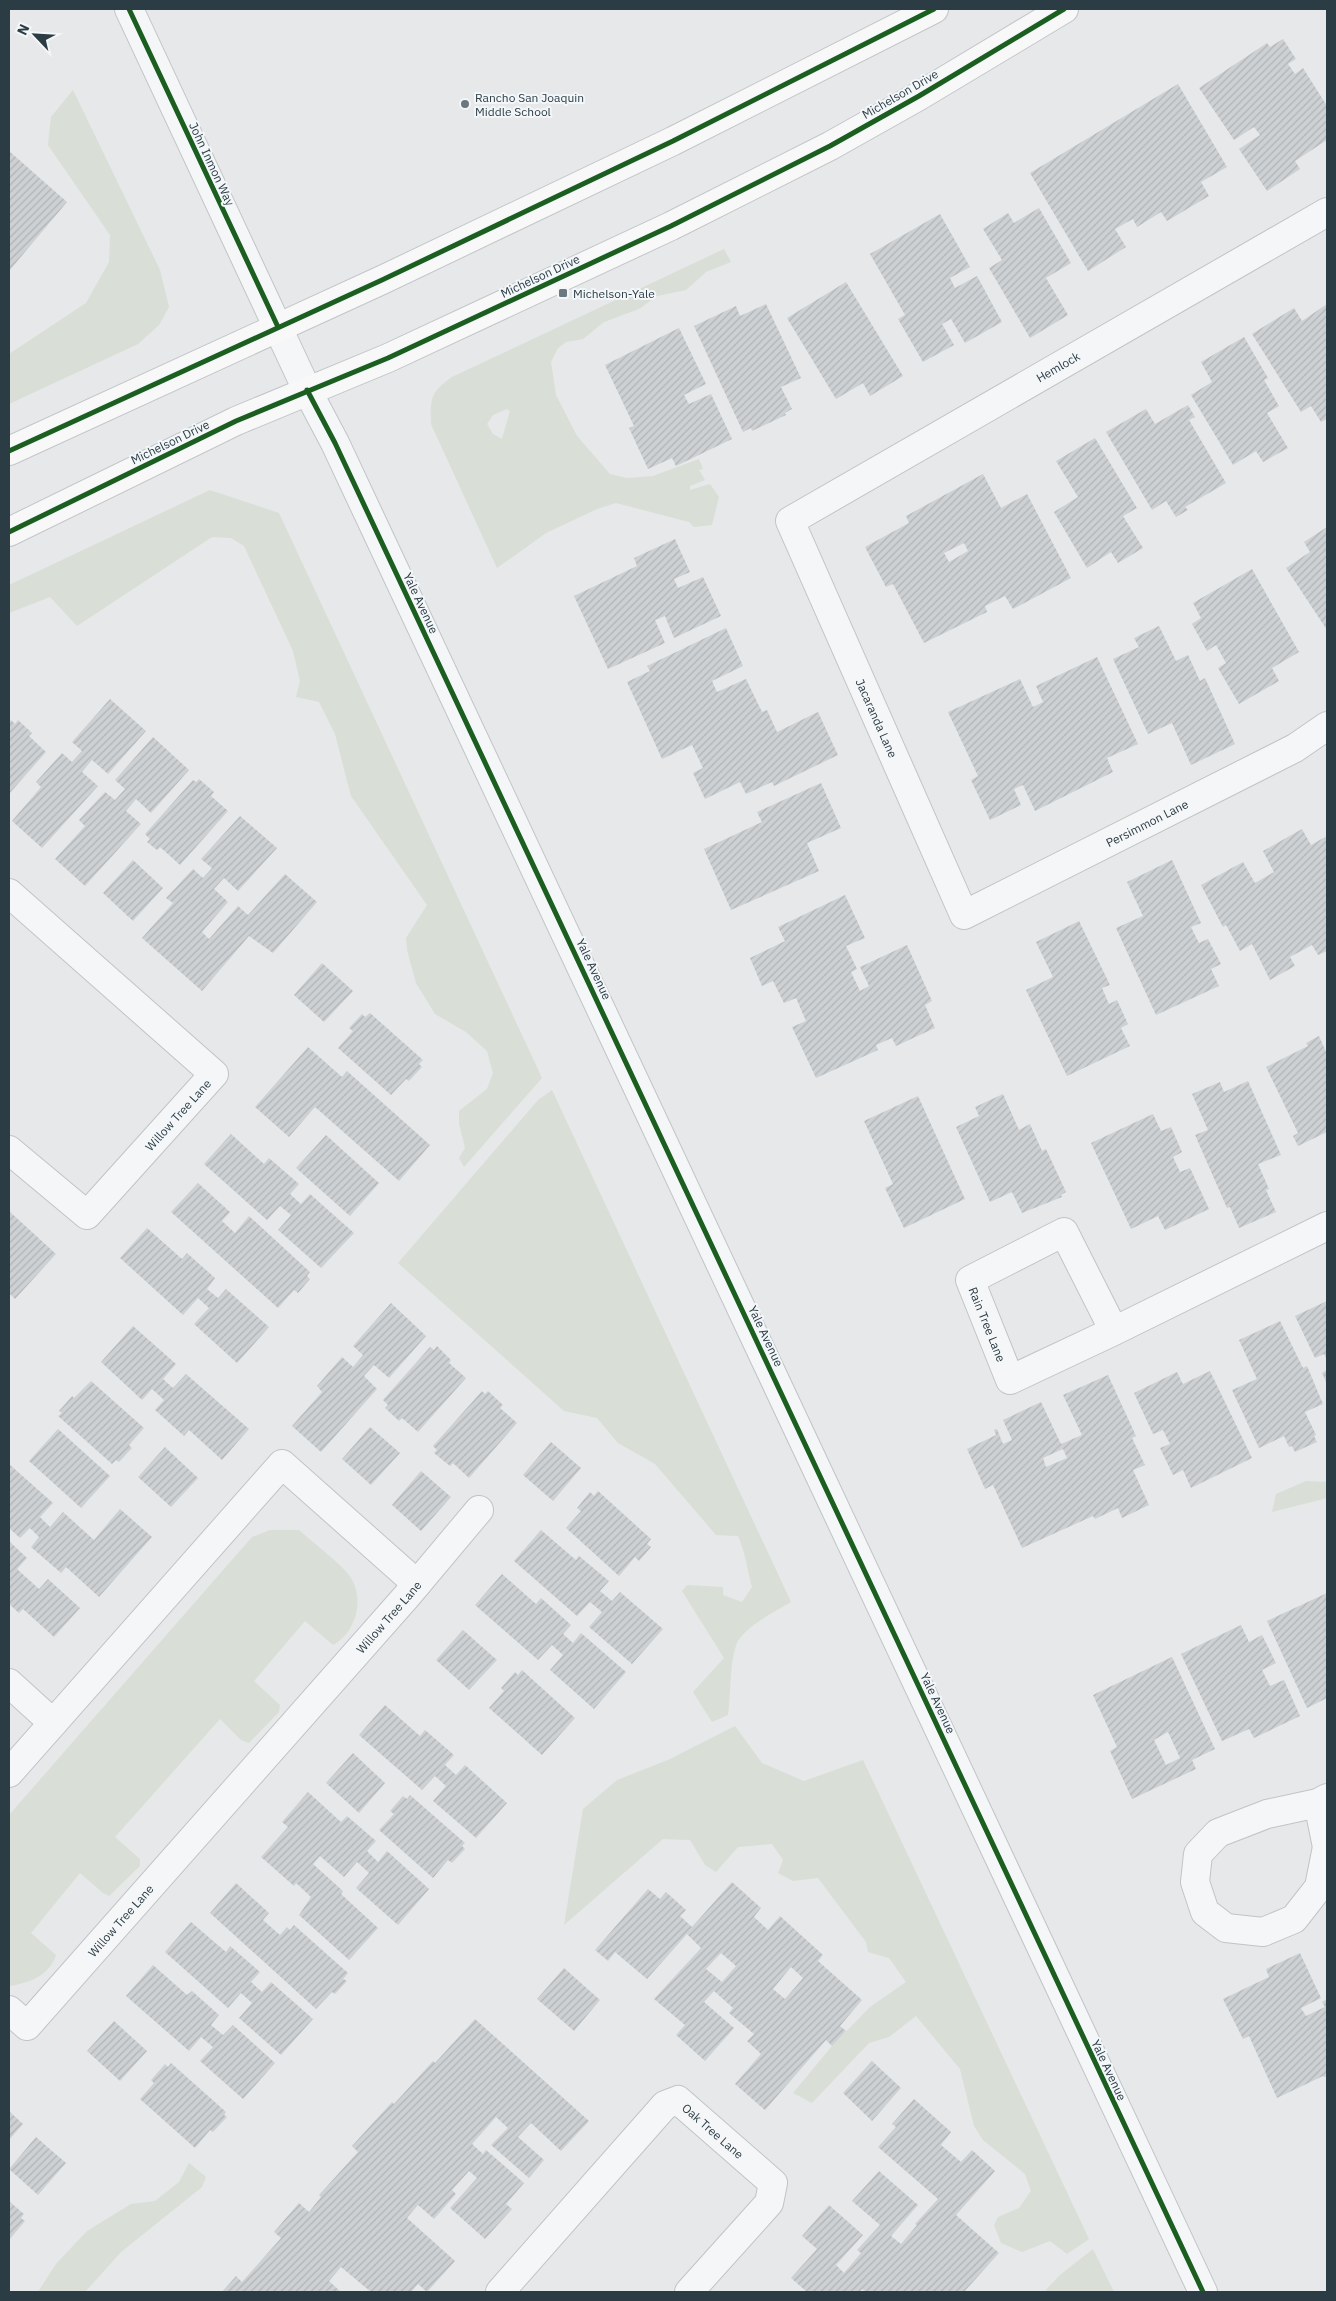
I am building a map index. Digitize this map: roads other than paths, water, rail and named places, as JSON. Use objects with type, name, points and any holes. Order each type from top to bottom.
[{"type":"main road","points":[[9,451],[382,280],[698,130],[934,9]]},
{"type":"main road","name":"Michelson Drive","points":[[9,532],[236,420],[388,358],[680,222],[830,146],[903,105],[1064,9]]},
{"type":"street","name":"John Inmon Way","points":[[129,9],[278,327]]},
{"type":"street","name":"Hemlock","points":[[790,521],[1327,212]]},
{"type":"street","name":"Yale Avenue","points":[[278,327],[357,490],[1203,2292]]},
{"type":"street","name":"Jacaranda Lane","points":[[790,521],[964,915]]},
{"type":"street","name":"Persimmon Lane","points":[[964,915],[1295,748],[1327,726]]},
{"type":"street","name":"Willow Tree Lane","points":[[9,893],[214,1074],[87,1215],[9,1150]]},
{"type":"street","name":"Rain Tree Lane","points":[[1114,1331],[1064,1232],[970,1280],[1010,1380],[1114,1331],[1327,1226]]},
{"type":"street","name":"Willow Tree Lane","points":[[9,1773],[282,1464],[417,1584],[26,2026],[9,2010]]},
{"type":"street","points":[[417,1584],[479,1510]]},
{"type":"street","points":[[9,1683],[53,1723]]},
{"type":"street","points":[[1322,1800],[1327,1847],[1319,1887],[1294,1919],[1263,1932],[1226,1928],[1205,1912],[1195,1882],[1198,1854],[1218,1833],[1267,1814],[1322,1800]]},
{"type":"street","name":"Oak Tree Lane","points":[[500,2292],[665,2105],[678,2100],[772,2183],[769,2203],[689,2292]]},
{"type":"place","name":"Rancho San Joaquin Middle School","points":[[465,104]]},
{"type":"place","name":"Michelson-Yale","points":[[563,293]]}]
